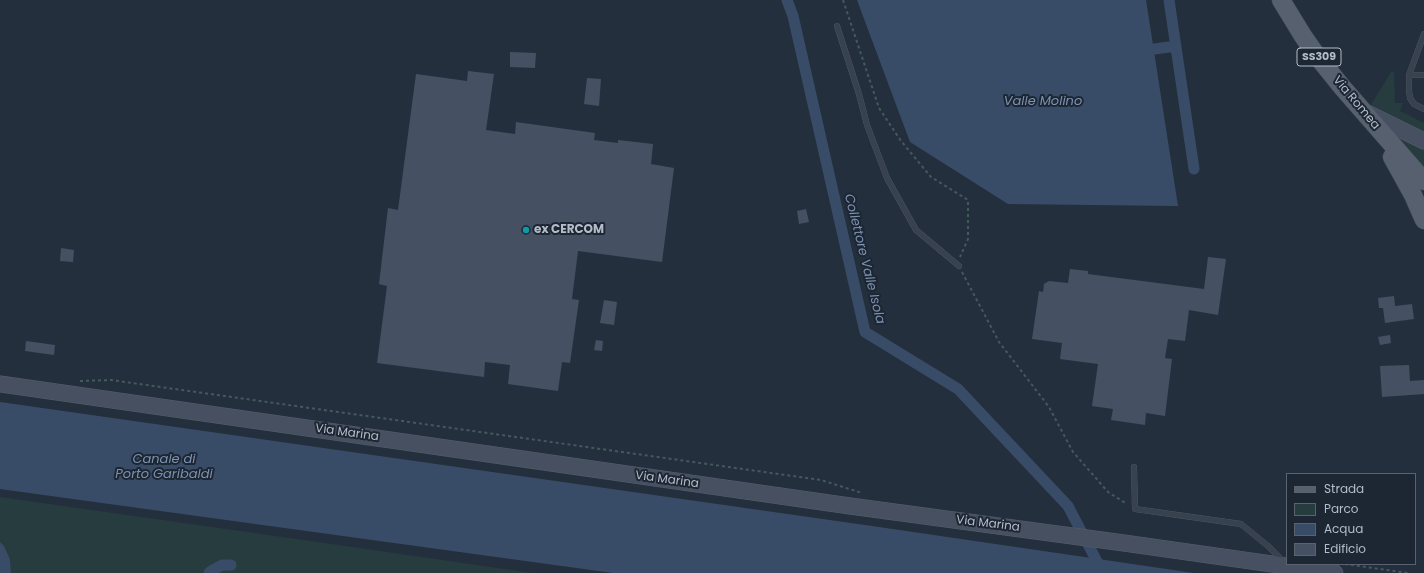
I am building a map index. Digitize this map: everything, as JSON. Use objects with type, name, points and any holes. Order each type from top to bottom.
[{"type":"main road","name":"Via Romea","points":[[1281,0],[1310,46],[1365,114],[1424,181]]},
{"type":"main road","points":[[1365,114],[1399,167],[1424,220]]},
{"type":"street","points":[[1365,114],[1424,142]]},
{"type":"street","name":"Via Marina","points":[[0,384],[850,506],[1064,534],[1335,573]]},
{"type":"lane","points":[[837,26],[859,94],[867,125],[887,178],[916,230],[959,266]]},
{"type":"lane","points":[[1424,34],[1408,75],[1408,90],[1410,98],[1414,104],[1424,109]]},
{"type":"lane","points":[[1408,75],[1424,75]]},
{"type":"lane","points":[[1134,466],[1135,509],[1241,524],[1268,546],[1286,565]]},
{"type":"path","points":[[843,0],[879,108],[901,141],[931,177],[968,200],[968,239],[958,264],[999,342],[1049,407],[1073,452],[1108,492],[1135,509]]},
{"type":"path","points":[[74,380],[111,380],[821,480],[860,493],[868,494]]},
{"type":"path","points":[[1352,565],[1408,573]]},
{"type":"green space","points":[[1391,72],[1394,72],[1395,103],[1403,103],[1400,111],[1424,123],[1424,133],[1371,105]]},
{"type":"green space","points":[[1389,130],[1424,148],[1424,169]]},
{"type":"green space","points":[[0,497],[532,573],[11,573],[10,559],[4,546],[0,542]]},
{"type":"water","name":"Valle Molino","points":[[857,0],[1146,0],[1178,206],[1008,204],[910,142]]},
{"type":"water","name":"Canale di Porto Garibaldi","points":[[0,402],[1194,573],[613,573],[0,489]]},
{"type":"water","points":[[0,542],[4,546],[10,559],[11,573],[0,573]]},
{"type":"building","points":[[510,52],[536,53],[535,68],[510,67]]},
{"type":"building","name":"ex CERCOM","points":[[468,71],[494,74],[486,130],[515,134],[516,122],[595,133],[594,140],[618,143],[618,140],[653,144],[651,164],[674,168],[662,262],[578,251],[572,299],[579,300],[570,363],[562,362],[558,391],[508,384],[510,365],[485,362],[484,377],[377,363],[387,286],[379,284],[388,208],[398,210],[416,74],[467,81]]},
{"type":"building","points":[[587,78],[601,79],[599,106],[584,104]]},
{"type":"building","points":[[806,209],[809,222],[799,224],[797,211]]},
{"type":"building","points":[[61,248],[74,250],[73,262],[60,261]]},
{"type":"building","points":[[1208,257],[1226,259],[1218,315],[1189,310],[1185,341],[1168,339],[1165,358],[1172,359],[1165,416],[1146,413],[1145,425],[1111,420],[1113,409],[1092,406],[1098,364],[1060,359],[1062,343],[1032,339],[1039,291],[1043,292],[1044,284],[1049,281],[1068,283],[1070,269],[1088,271],[1088,274],[1204,289]]},
{"type":"building","points":[[1394,296],[1395,306],[1412,304],[1414,319],[1385,323],[1383,308],[1379,308],[1378,298]]},
{"type":"building","points":[[604,300],[617,302],[614,325],[600,323]]},
{"type":"building","points":[[1390,335],[1391,343],[1380,345],[1378,337]]},
{"type":"building","points":[[596,340],[603,341],[602,351],[594,350]]},
{"type":"building","points":[[26,341],[55,345],[54,355],[25,351]]},
{"type":"building","points":[[1409,365],[1410,381],[1424,380],[1424,394],[1382,397],[1380,366]]},
{"type":"waterway","name":"Collettore Valle Isola","points":[[787,0],[793,16],[865,332],[958,389],[1068,506],[1103,573]]},
{"type":"waterway","points":[[1169,0],[1194,169]]},
{"type":"waterway","points":[[1140,51],[1176,46]]},
{"type":"waterway","points":[[209,573],[222,565],[231,565]]},
{"type":"place","name":"ex CERCOM","points":[[526,230]]}]
